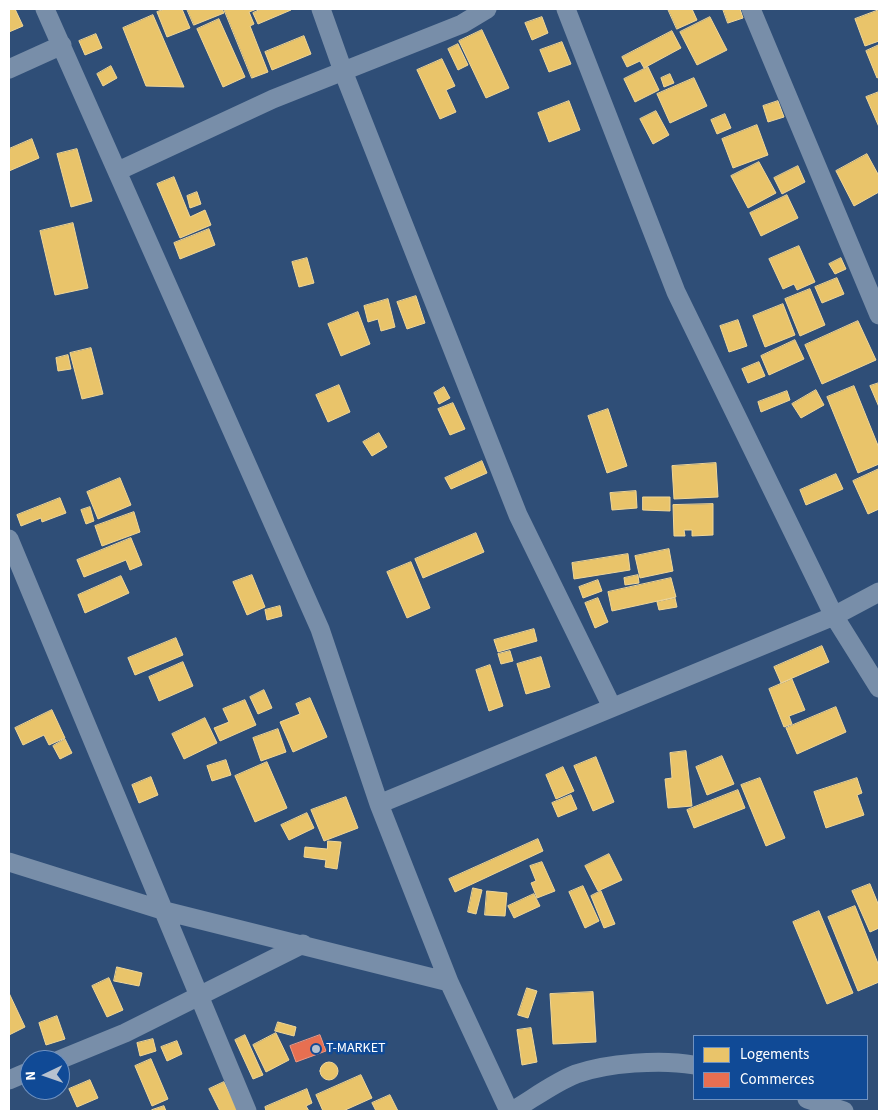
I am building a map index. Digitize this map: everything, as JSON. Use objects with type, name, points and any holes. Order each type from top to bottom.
[{"type":"street","points":[[45,9],[320,629],[378,804],[449,982],[511,1111],[575,1074],[629,1064],[673,1061],[693,1065]]},
{"type":"street","points":[[322,9],[343,71],[518,514],[612,707]]},
{"type":"street","points":[[118,171],[273,99],[462,24],[487,9]]},
{"type":"street","points":[[566,9],[676,292],[834,616],[879,688]]},
{"type":"street","points":[[751,9],[879,315]]},
{"type":"street","points":[[9,69],[62,45]]},
{"type":"street","points":[[9,539],[247,1111]]},
{"type":"street","points":[[378,804],[834,616],[879,592]]},
{"type":"street","points":[[9,862],[165,911],[449,982]]},
{"type":"street","points":[[70,1056],[125,1033],[303,944]]},
{"type":"street","points":[[810,1100],[844,1111]]},
{"type":"building: Logements","points":[[9,9],[15,9],[23,26],[9,32]]},
{"type":"building: Logements","points":[[165,9],[182,9],[190,28],[167,37],[157,12]]},
{"type":"building: Logements","points":[[187,9],[222,9],[224,13],[194,25]]},
{"type":"building: Logements","points":[[224,9],[257,9],[249,12],[254,24],[250,26],[268,72],[252,78]]},
{"type":"building: Logements","points":[[261,9],[291,10],[258,24],[253,13]]},
{"type":"building: Logements","points":[[668,9],[692,9],[697,20],[677,29]]},
{"type":"building: Logements","points":[[723,9],[740,9],[743,18],[728,23]]},
{"type":"building: Logements","points":[[879,10],[879,41],[865,46],[855,19]]},
{"type":"building: Logements","points":[[153,15],[184,87],[146,86],[123,28]]},
{"type":"building: Logements","points":[[542,17],[548,33],[532,40],[525,23]]},
{"type":"building: Logements","points":[[710,17],[727,50],[697,65],[680,32]]},
{"type":"building: Logements","points":[[219,19],[245,77],[223,87],[197,29]]},
{"type":"building: Logements","points":[[482,30],[509,88],[486,98],[459,41]]},
{"type":"building: Logements","points":[[672,31],[681,48],[644,68],[640,61],[627,67],[622,57]]},
{"type":"building: Logements","points":[[96,34],[102,48],[85,55],[79,41]]},
{"type":"building: Logements","points":[[304,36],[311,54],[272,70],[265,52]]},
{"type":"building: Logements","points":[[562,42],[571,64],[549,72],[540,50]]},
{"type":"building: Logements","points":[[458,44],[468,65],[458,70],[448,49]]},
{"type":"building: Logements","points":[[879,45],[879,77],[877,78],[866,51]]},
{"type":"building: Logements","points":[[442,59],[455,86],[446,90],[456,112],[440,119],[417,70]]},
{"type":"building: Logements","points":[[111,66],[117,78],[103,86],[97,74]]},
{"type":"building: Logements","points":[[648,67],[659,90],[635,102],[624,79]]},
{"type":"building: Logements","points":[[670,74],[674,83],[664,87],[661,78]]},
{"type":"building: Logements","points":[[694,78],[707,106],[670,123],[657,94]]},
{"type":"building: Logements","points":[[879,92],[879,127],[866,97]]},
{"type":"building: Logements","points":[[569,101],[580,130],[549,142],[538,113]]},
{"type":"building: Logements","points":[[778,101],[784,117],[768,122],[763,106]]},
{"type":"building: Logements","points":[[656,111],[669,135],[653,144],[640,119]]},
{"type":"building: Logements","points":[[725,114],[731,128],[717,134],[711,120]]},
{"type":"building: Logements","points":[[757,125],[768,155],[733,168],[722,139]]},
{"type":"building: Logements","points":[[32,139],[39,158],[9,171],[9,149]]},
{"type":"building: Logements","points":[[77,149],[92,201],[71,207],[57,154]]},
{"type":"building: Logements","points":[[867,154],[879,176],[879,192],[854,206],[836,171]]},
{"type":"building: Logements","points":[[759,162],[776,193],[748,208],[731,176]]},
{"type":"building: Logements","points":[[798,166],[805,182],[782,194],[774,178]]},
{"type":"building: Logements","points":[[174,177],[190,217],[205,210],[211,225],[180,238],[157,184]]},
{"type":"building: Logements","points":[[197,192],[201,204],[190,208],[187,196]]},
{"type":"building: Logements","points":[[787,195],[798,218],[761,236],[750,213]]},
{"type":"building: Logements","points":[[73,223],[88,288],[55,295],[40,231]]},
{"type":"building: Logements","points":[[209,229],[215,245],[180,259],[174,243]]},
{"type":"building: Logements","points":[[799,246],[815,282],[797,290],[794,284],[783,289],[769,259]]},
{"type":"building: Logements","points":[[307,258],[314,283],[299,287],[292,262]]},
{"type":"building: Logements","points":[[841,258],[846,269],[835,274],[829,264]]},
{"type":"building: Logements","points":[[837,278],[844,294],[822,303],[815,287]]},
{"type":"building: Logements","points":[[810,289],[825,325],[800,336],[785,299]]},
{"type":"building: Logements","points":[[416,296],[425,323],[407,329],[397,302]]},
{"type":"building: Logements","points":[[388,299],[395,327],[381,331],[378,319],[368,322],[364,306]]},
{"type":"building: Logements","points":[[783,304],[795,335],[765,347],[753,316]]},
{"type":"building: Logements","points":[[358,312],[370,344],[341,356],[328,324]]},
{"type":"building: Logements","points":[[738,320],[747,346],[729,352],[720,326]]},
{"type":"building: Logements","points":[[858,321],[876,360],[822,384],[805,345]]},
{"type":"building: Logements","points":[[795,340],[804,359],[769,375],[761,356]]},
{"type":"building: Logements","points":[[91,348],[103,394],[82,399],[70,353]]},
{"type":"building: Logements","points":[[68,355],[71,369],[58,371],[56,358]]},
{"type":"building: Logements","points":[[759,362],[765,376],[748,383],[742,369]]},
{"type":"building: Logements","points":[[879,383],[879,407],[870,386]]},
{"type":"building: Logements","points":[[339,385],[350,412],[328,422],[316,395]]},
{"type":"building: Logements","points":[[854,386],[879,448],[879,464],[858,473],[827,397]]},
{"type":"building: Logements","points":[[444,387],[450,398],[439,404],[434,393]]},
{"type":"building: Logements","points":[[816,390],[824,405],[801,418],[792,404]]},
{"type":"building: Logements","points":[[787,391],[790,400],[761,412],[758,402]]},
{"type":"building: Logements","points":[[453,403],[465,429],[450,435],[438,409]]},
{"type":"building: Logements","points":[[608,409],[627,466],[607,473],[588,416]]},
{"type":"building: Logements","points":[[379,433],[387,447],[372,456],[363,442]]},
{"type":"building: Logements","points":[[482,461],[487,473],[451,489],[445,478]]},
{"type":"building: Logements","points":[[716,463],[718,497],[674,499],[672,466]]},
{"type":"building: Logements","points":[[879,469],[879,509],[868,514],[853,481]]},
{"type":"building: Logements","points":[[836,474],[843,489],[806,505],[800,490]]},
{"type":"building: Logements","points":[[120,478],[131,505],[98,519],[87,492]]},
{"type":"building: Logements","points":[[636,491],[637,508],[612,510],[610,493]]},
{"type":"building: Logements","points":[[643,497],[670,497],[670,511],[643,510]]},
{"type":"building: Logements","points":[[60,498],[66,513],[42,522],[41,518],[21,526],[17,515]]},
{"type":"building: Logements","points":[[713,504],[713,535],[692,536],[692,530],[684,530],[685,536],[674,536],[673,505]]},
{"type":"building: Logements","points":[[90,507],[94,521],[86,524],[81,510]]},
{"type":"building: Logements","points":[[134,512],[140,532],[102,546],[95,526]]},
{"type":"building: Logements","points":[[476,533],[484,552],[423,578],[415,559]]},
{"type":"building: Logements","points":[[131,538],[142,565],[130,570],[126,560],[84,577],[77,560]]},
{"type":"building: Logements","points":[[669,549],[673,571],[640,578],[635,556]]},
{"type":"building: Logements","points":[[628,554],[630,570],[574,579],[572,563]]},
{"type":"building: Logements","points":[[411,562],[430,608],[407,618],[387,572]]},
{"type":"building: Logements","points":[[252,575],[265,607],[247,615],[233,582]]},
{"type":"building: Logements","points":[[638,575],[639,583],[625,585],[624,578]]},
{"type":"building: Logements","points":[[121,576],[129,593],[85,613],[78,595]]},
{"type":"building: Logements","points":[[671,578],[676,597],[612,611],[608,592]]},
{"type":"building: Logements","points":[[598,580],[602,591],[583,598],[579,587]]},
{"type":"building: Logements","points":[[598,598],[608,622],[595,628],[585,603]]},
{"type":"building: Logements","points":[[675,598],[677,607],[659,610],[657,602]]},
{"type":"building: Logements","points":[[280,606],[282,616],[267,620],[265,610]]},
{"type":"building: Logements","points":[[534,629],[537,641],[498,652],[494,640]]},
{"type":"building: Logements","points":[[176,638],[183,655],[135,675],[128,658]]},
{"type":"building: Logements","points":[[822,646],[829,662],[781,683],[774,667]]},
{"type":"building: Logements","points":[[510,651],[513,661],[501,664],[498,654]]},
{"type":"building: Logements","points":[[541,657],[550,687],[526,694],[517,664]]},
{"type":"building: Logements","points":[[183,662],[193,686],[159,701],[149,677]]},
{"type":"building: Logements","points":[[490,665],[503,706],[489,711],[476,670]]},
{"type":"building: Logements","points":[[792,679],[805,710],[789,716],[792,724],[784,727],[769,689]]},
{"type":"building: Logements","points":[[264,690],[272,708],[258,714],[250,697]]},
{"type":"building: Logements","points":[[310,698],[327,737],[293,752],[280,722],[300,714],[296,704]]},
{"type":"building: Logements","points":[[245,700],[256,725],[220,741],[214,728],[229,722],[223,709]]},
{"type":"building: Logements","points":[[836,707],[846,732],[797,754],[786,728]]},
{"type":"building: Logements","points":[[52,710],[65,738],[49,745],[44,735],[23,745],[15,728]]},
{"type":"building: Logements","points":[[205,718],[217,743],[184,759],[172,734]]},
{"type":"building: Logements","points":[[278,729],[286,752],[261,761],[253,738]]},
{"type":"building: Logements","points":[[65,739],[72,753],[60,759],[53,746]]},
{"type":"building: Logements","points":[[686,751],[692,806],[668,808],[665,779],[672,778],[670,753]]},
{"type":"building: Logements","points":[[722,756],[734,784],[707,795],[696,767]]},
{"type":"building: Logements","points":[[596,757],[614,802],[593,811],[574,766]]},
{"type":"building: Logements","points":[[226,760],[231,775],[212,781],[207,766]]},
{"type":"building: Logements","points":[[267,762],[287,808],[255,822],[235,776]]},
{"type":"building: Logements","points":[[563,767],[574,791],[556,799],[546,775]]},
{"type":"building: Logements","points":[[151,777],[158,795],[139,803],[132,785]]},
{"type":"building: Logements","points":[[760,778],[785,838],[766,846],[741,785]]},
{"type":"building: Logements","points":[[857,778],[862,793],[857,795],[864,815],[826,828],[814,792]]},
{"type":"building: Logements","points":[[738,790],[745,808],[694,828],[687,810]]},
{"type":"building: Logements","points":[[571,795],[577,809],[558,817],[552,803]]},
{"type":"building: Logements","points":[[346,797],[358,828],[324,841],[311,810]]},
{"type":"building: Logements","points":[[307,813],[314,828],[289,840],[281,825]]},
{"type":"building: Logements","points":[[538,839],[543,851],[455,892],[449,879]]},
{"type":"building: Logements","points":[[328,841],[341,842],[337,869],[325,867],[326,860],[304,857],[305,847],[327,849]]},
{"type":"building: Logements","points":[[609,854],[622,880],[598,891],[585,866]]},
{"type":"building: Logements","points":[[542,862],[555,891],[537,898],[531,883],[536,881],[530,866]]},
{"type":"building: Logements","points":[[870,884],[879,906],[879,928],[870,932],[852,891]]},
{"type":"building: Logements","points":[[583,886],[599,921],[585,928],[569,892]]},
{"type":"building: Logements","points":[[473,888],[482,890],[476,914],[468,912]]},
{"type":"building: Logements","points":[[487,891],[507,893],[505,916],[485,915]]},
{"type":"building: Logements","points":[[601,891],[615,924],[604,928],[591,896]]},
{"type":"building: Logements","points":[[534,894],[540,906],[514,918],[508,906]]},
{"type":"building: Logements","points":[[855,906],[879,966],[879,982],[858,991],[828,917]]},
{"type":"building: Logements","points":[[819,911],[853,993],[827,1004],[793,922]]},
{"type":"building: Logements","points":[[117,967],[142,973],[139,986],[114,981]]},
{"type":"building: Logements","points":[[109,978],[123,1010],[107,1017],[92,986]]},
{"type":"building: Logements","points":[[527,988],[537,991],[528,1018],[518,1015]]},
{"type":"building: Logements","points":[[593,992],[596,1042],[553,1044],[550,994]]},
{"type":"building: Logements","points":[[9,993],[25,1027],[9,1035]]},
{"type":"building: Logements","points":[[57,1016],[65,1039],[46,1045],[39,1023]]},
{"type":"building: Logements","points":[[278,1022],[296,1027],[294,1036],[275,1031]]},
{"type":"building: Logements","points":[[531,1028],[537,1062],[522,1065],[517,1030]]},
{"type":"building: Logements","points":[[276,1033],[289,1060],[266,1072],[253,1045]]},
{"type":"building: Logements","points":[[245,1035],[263,1075],[253,1079],[235,1040]]},
{"type":"building: Logements","points":[[153,1039],[156,1051],[140,1056],[137,1043]]},
{"type":"building: Logements","points":[[177,1041],[182,1054],[167,1061],[161,1047]]},
{"type":"building: Logements","points":[[151,1059],[168,1099],[152,1106],[135,1066]]},
{"type":"building: Logements","points":[[329,1062],[335,1065],[338,1071],[335,1077],[329,1080],[323,1077],[320,1071],[323,1065]]},
{"type":"building: Logements","points":[[361,1075],[372,1098],[343,1111],[323,1111],[316,1095]]},
{"type":"building: Logements","points":[[90,1080],[98,1098],[77,1107],[70,1089]]},
{"type":"building: Logements","points":[[224,1082],[238,1111],[220,1111],[209,1089]]},
{"type":"building: Logements","points":[[307,1089],[312,1103],[306,1106],[309,1111],[266,1111],[265,1107]]},
{"type":"building: Logements","points":[[390,1095],[398,1111],[376,1111],[372,1103]]},
{"type":"building: Logements","points":[[164,1106],[166,1111],[152,1110]]},
{"type":"building: Commerces","points":[[320,1035],[326,1051],[296,1062],[290,1046]]},
{"type":"place","name":"T-MARKET","points":[[316,1049]]}]
